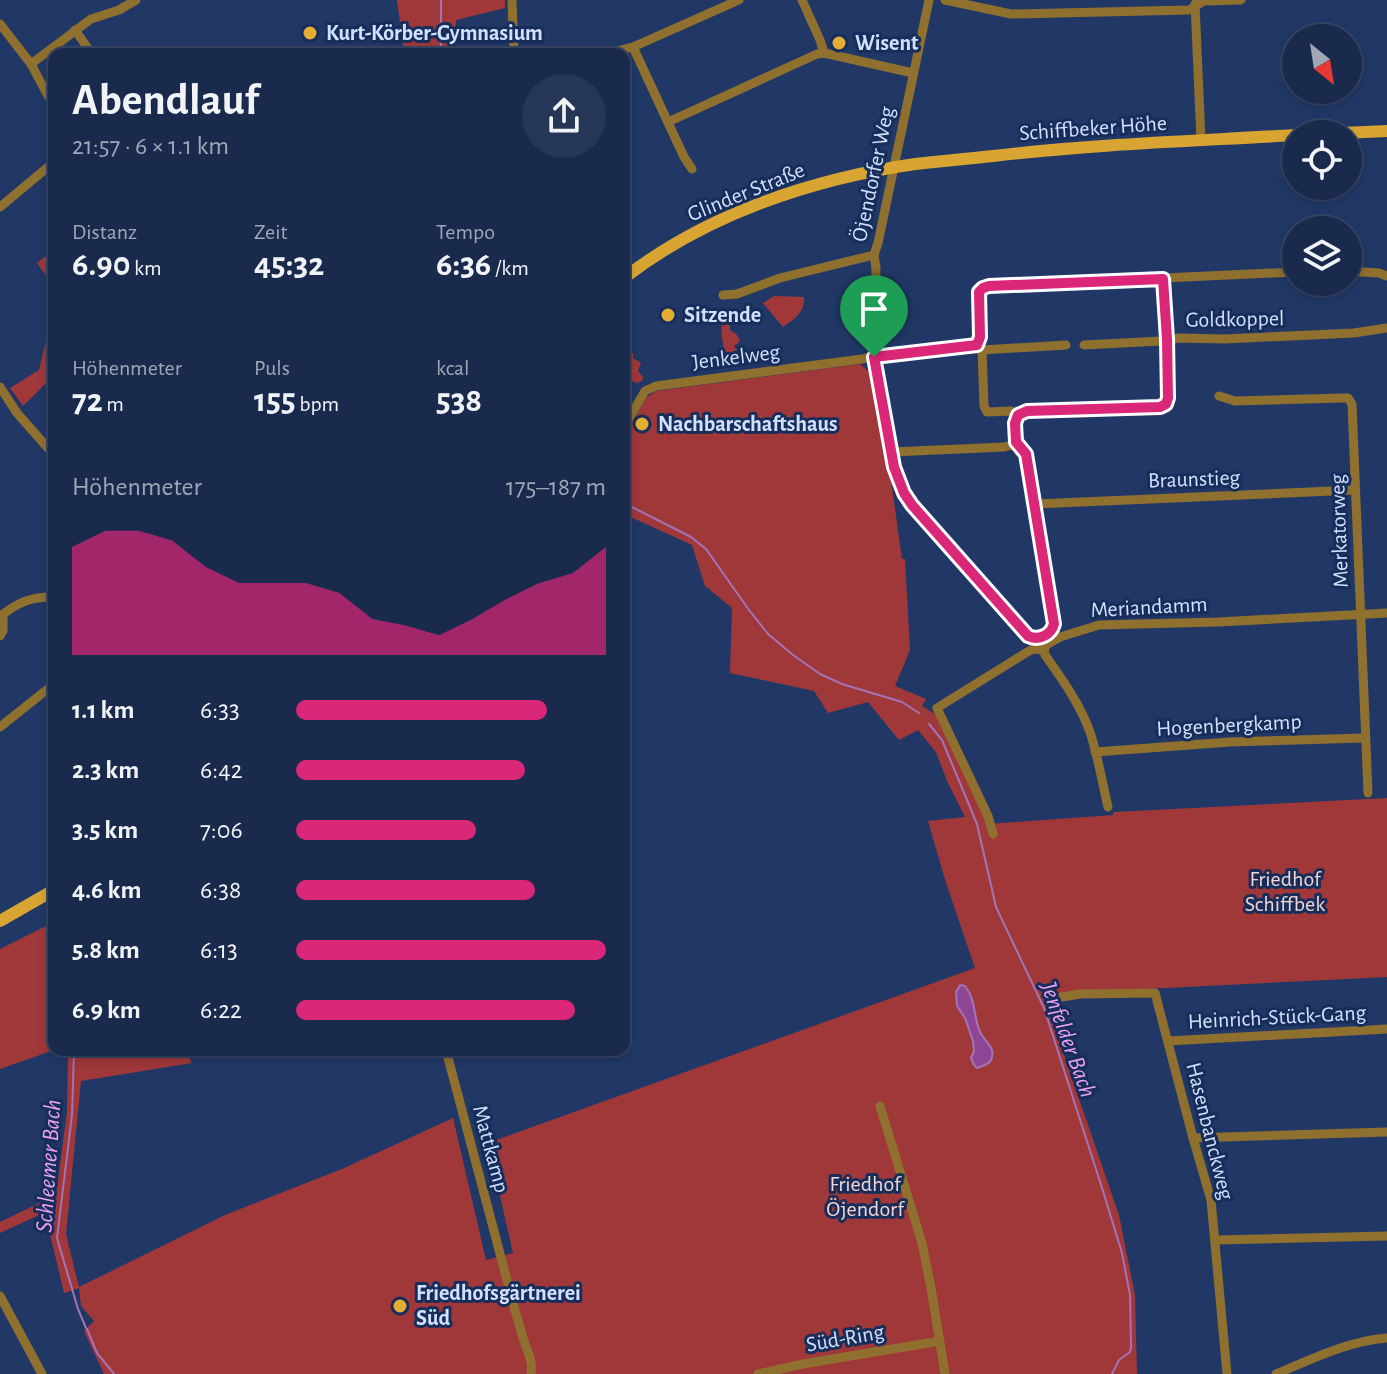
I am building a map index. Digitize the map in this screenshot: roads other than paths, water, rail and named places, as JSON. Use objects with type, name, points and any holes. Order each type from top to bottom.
[{"type":"main road","points":[[1362,132],[1387,131]]},
{"type":"main road","name":"Schiffbeker Höhe","points":[[893,168],[1074,147],[1282,136]]},
{"type":"main road","name":"Glinder Straße","points":[[630,274],[700,230],[769,200],[831,181],[893,168]]},
{"type":"main road","points":[[0,921],[48,893]]},
{"type":"street","points":[[52,48],[91,19],[119,10],[136,0]]},
{"type":"street","points":[[512,0],[514,48]]},
{"type":"street","points":[[629,48],[739,0]]},
{"type":"street","points":[[802,0],[824,53]]},
{"type":"street","name":"Öjendorfer Weg","points":[[929,0],[874,255],[874,357],[898,479],[912,505],[1028,636],[1037,638],[1046,635],[1054,624],[1035,504]]},
{"type":"street","points":[[945,0],[1011,14],[1189,10],[1195,3],[1204,1],[1241,0]]},
{"type":"street","points":[[1195,3],[1201,140]]},
{"type":"street","points":[[0,24],[31,64],[48,96]]},
{"type":"street","points":[[75,30],[88,48]]},
{"type":"street","points":[[633,47],[692,169]]},
{"type":"street","points":[[31,64],[48,51]]},
{"type":"street","points":[[668,122],[804,59],[824,53],[913,73]]},
{"type":"street","points":[[0,207],[48,167]]},
{"type":"street","points":[[723,295],[737,294],[780,278],[874,255]]},
{"type":"street","points":[[1362,272],[1387,276]]},
{"type":"street","points":[[1018,415],[1011,411],[985,410],[979,348],[979,292],[983,288],[1282,273]]},
{"type":"street","points":[[1035,504],[1026,454],[1016,442],[1015,423],[1018,415],[1027,411],[1160,407],[1166,404],[1167,339],[1163,279]]},
{"type":"street","name":"Goldkoppel","points":[[1084,345],[1179,338],[1354,333],[1387,328]]},
{"type":"street","points":[[874,357],[979,348],[1066,345]]},
{"type":"street","name":"Jenkelweg","points":[[630,416],[642,395],[650,388],[874,357]]},
{"type":"street","points":[[0,387],[17,413],[48,448]]},
{"type":"street","name":"Merkatorweg","points":[[1219,396],[1235,401],[1348,398],[1352,404],[1368,793]]},
{"type":"street","points":[[892,452],[1004,447],[1016,442]]},
{"type":"street","name":"Braunstieg","points":[[1035,504],[1355,490]]},
{"type":"street","points":[[0,636],[3,631],[2,616],[23,602],[48,597]]},
{"type":"street","name":"Meriandamm","points":[[993,834],[988,816],[937,708],[1029,651],[1044,650],[1050,642],[1060,637],[1099,625],[1387,613]]},
{"type":"street","points":[[1044,650],[1079,708],[1090,733],[1108,807]]},
{"type":"street","points":[[0,727],[48,689]]},
{"type":"street","name":"Hogenbergkamp","points":[[1095,752],[1230,742],[1365,738]]},
{"type":"street","name":"Hasenbanckweg","points":[[1056,998],[1080,994],[1155,993],[1211,1200],[1227,1374]]},
{"type":"street","name":"Heinrich-Stück-Gang","points":[[1168,1041],[1387,1029]]},
{"type":"street","name":"Mattkamp","points":[[448,1056],[529,1351],[531,1374]]},
{"type":"street","points":[[880,1106],[922,1243],[945,1374]]},
{"type":"street","points":[[1193,1138],[1387,1132]]},
{"type":"street","points":[[1215,1240],[1387,1236]]},
{"type":"street","points":[[0,1296],[42,1374]]},
{"type":"street","points":[[1276,1374],[1344,1347],[1387,1338]]},
{"type":"street","name":"Süd-Ring","points":[[758,1374],[940,1341]]},
{"type":"waterway","name":"Schleemer Bach","points":[[441,0],[441,48]]},
{"type":"waterway","name":"Jenfelder Bach","points":[[630,506],[691,537],[706,549],[768,634],[793,655],[820,674],[902,702],[919,713]]},
{"type":"waterway","name":"Jenfelder Bach","points":[[929,724],[942,740],[977,824],[996,907],[1044,1008],[1122,1253],[1130,1295],[1131,1347],[1112,1374]]},
{"type":"waterway","name":"Schleemer Bach","points":[[74,1056],[72,1115],[57,1238],[86,1328]]},
{"type":"waterway","name":"Schleemer Bach","points":[[87,1329],[97,1353],[114,1374]]},
{"type":"place","name":"Kurt-Körber-Gymnasium","points":[[310,33]]},
{"type":"place","name":"Wisent","points":[[839,43]]},
{"type":"place","name":"Sitzende","points":[[668,315]]},
{"type":"place","name":"Nachbarschaftshaus","points":[[642,424]]},
{"type":"place","name":"Friedhofsgärtnerei Süd","points":[[400,1306]]},
{"type":"park label","name":"Friedhof Schiffbek","points":[[1285,892]]},
{"type":"park label","name":"Friedhof Öjendorf","points":[[865,1196]]}]
